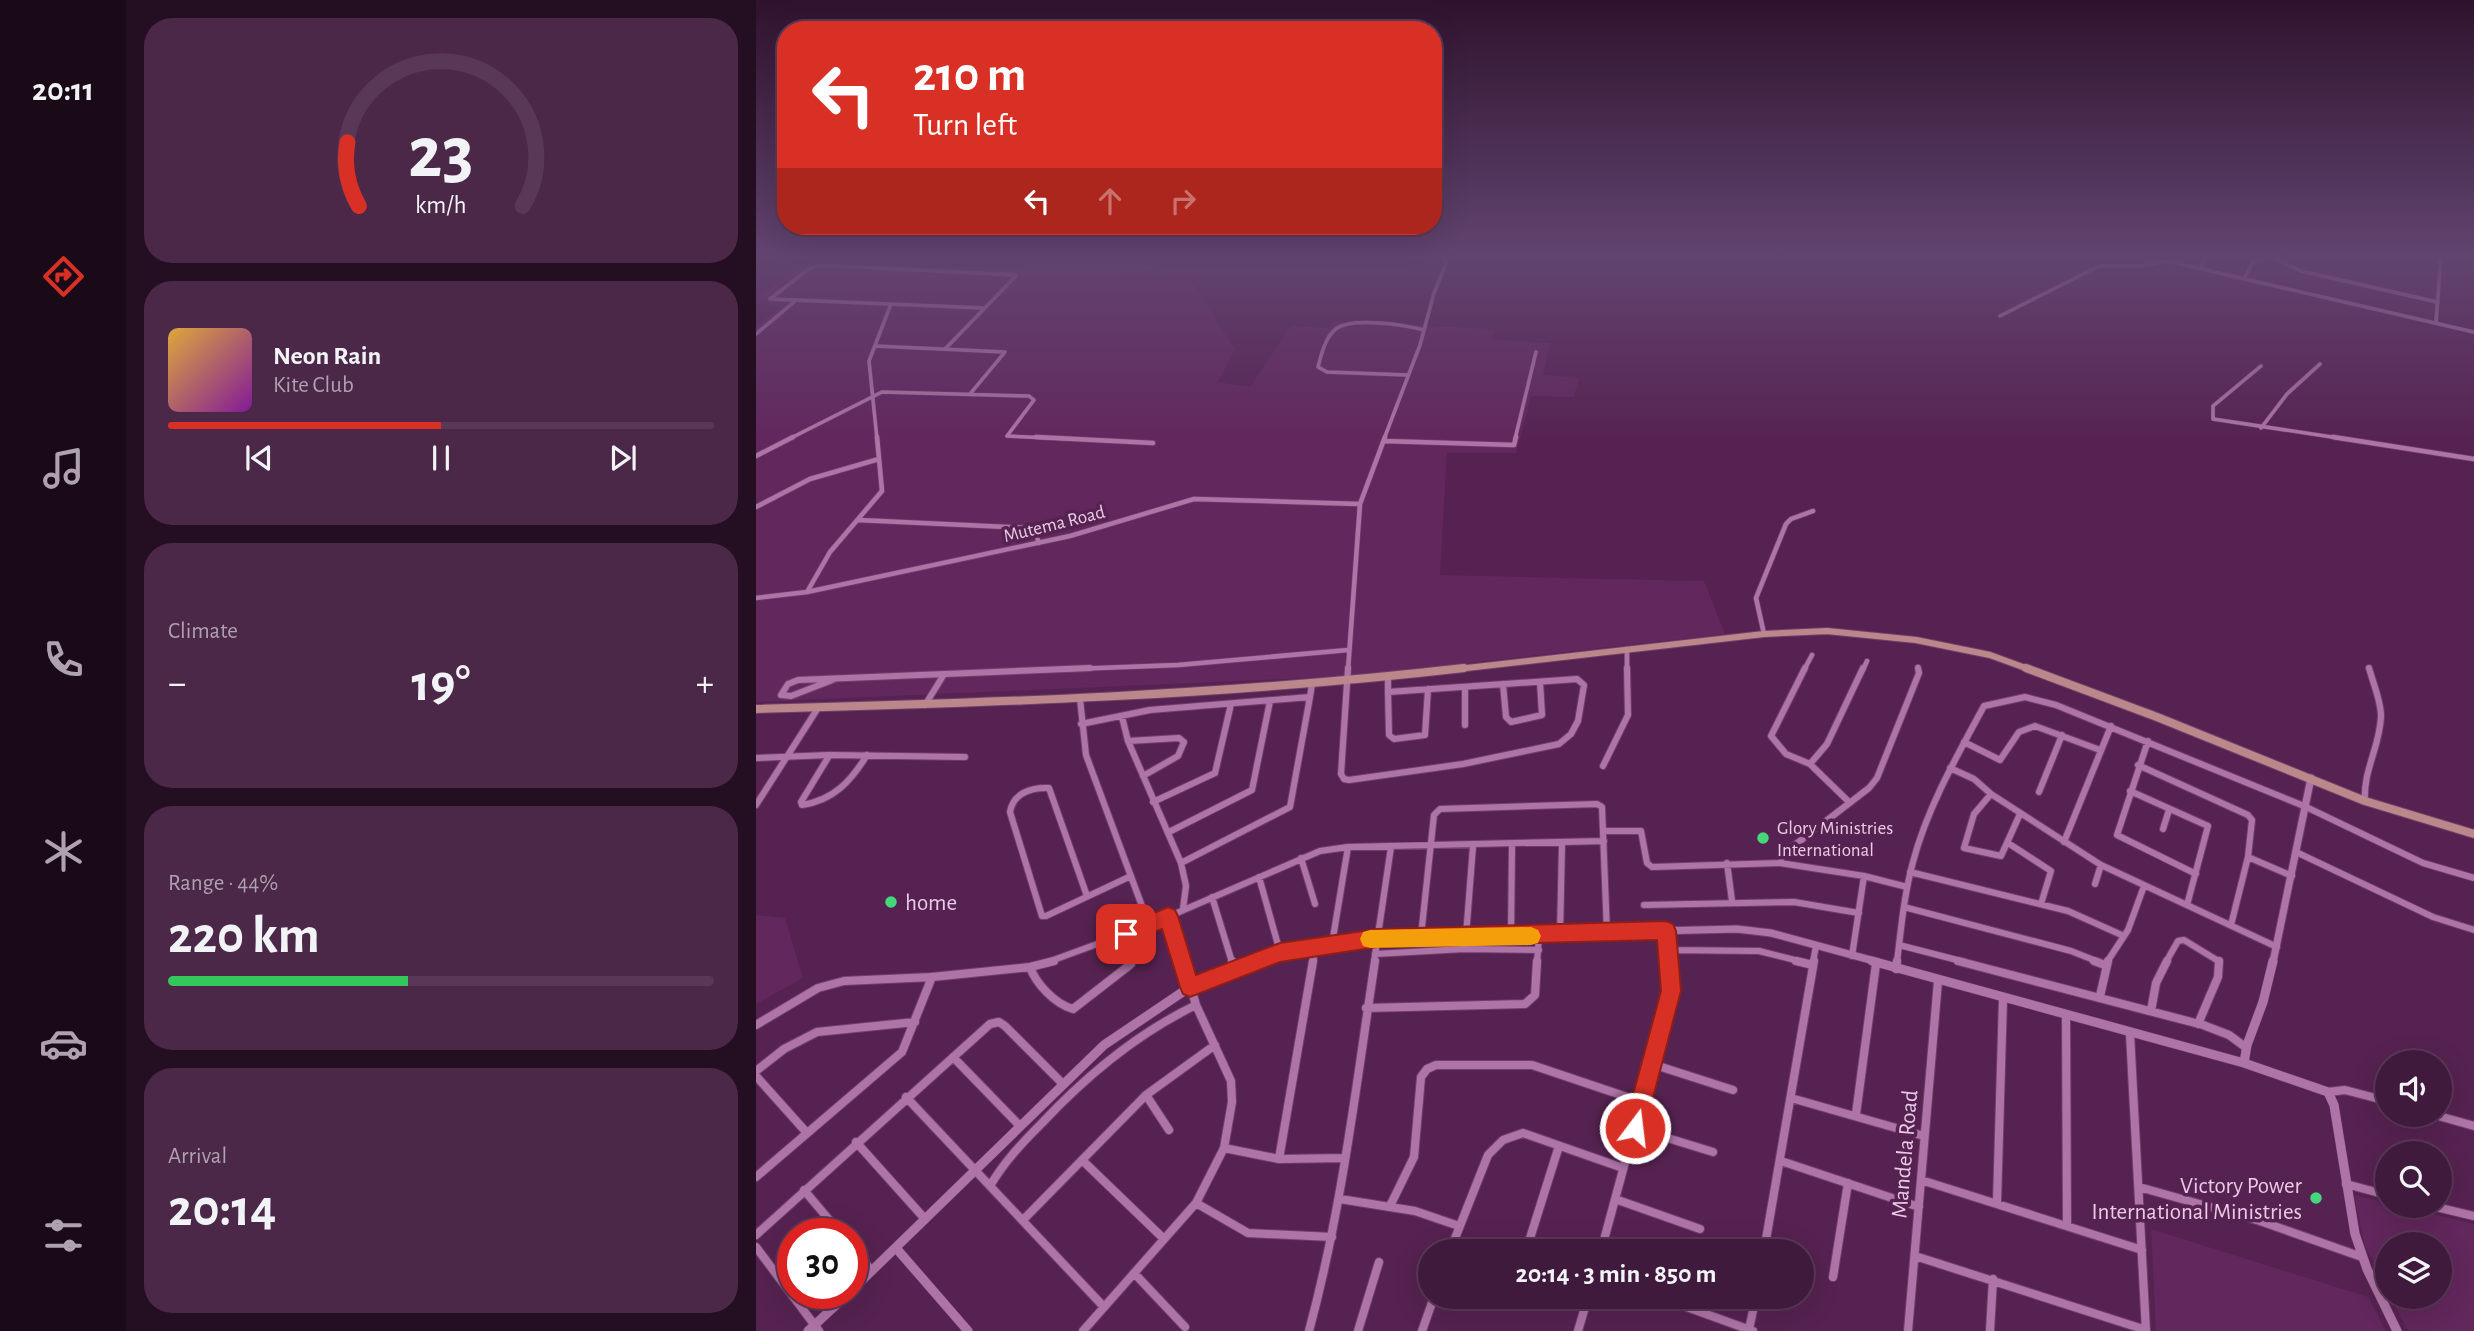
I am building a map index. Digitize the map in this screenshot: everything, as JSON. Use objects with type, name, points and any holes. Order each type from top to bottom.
[{"type":"main road","points":[[756,709],[1080,699],[1244,689],[1349,681],[1764,634],[1827,631],[1916,640],[1990,655],[2068,683],[2365,801],[2474,834]]},
{"type":"street","points":[[756,334],[775,318]]},
{"type":"street","points":[[807,592],[830,552],[882,491],[870,396],[869,361],[886,318]]},
{"type":"street","points":[[946,348],[974,318]]},
{"type":"street","points":[[1388,692],[1573,678],[1584,685],[1583,707],[1567,739],[1561,743],[1475,762],[1349,780],[1344,779],[1341,774],[1360,504],[1424,330],[1425,318]]},
{"type":"street","points":[[2418,318],[2474,332]]},
{"type":"street","points":[[1407,375],[1327,372],[1318,367],[1334,330],[1341,326],[1408,326],[1424,330]]},
{"type":"street","points":[[875,346],[1005,352],[970,394]]},
{"type":"street","points":[[1384,441],[1514,445],[1536,352]]},
{"type":"street","points":[[2261,428],[2287,394],[2320,364]]},
{"type":"street","points":[[2261,366],[2213,406],[2213,419],[2474,459]]},
{"type":"street","points":[[756,456],[882,392],[1034,398],[1006,434],[1010,437],[1153,443]]},
{"type":"street","points":[[756,507],[810,479],[879,459]]},
{"type":"street","name":"Mutema Road","points":[[756,598],[807,592],[1080,534],[1194,499],[1360,504]]},
{"type":"street","points":[[1764,634],[1756,608],[1759,589],[1786,524],[1791,519],[1813,511]]},
{"type":"street","points":[[858,520],[1030,528],[1035,532],[1039,543]]},
{"type":"street","points":[[1603,766],[1629,715],[1627,649]]},
{"type":"street","points":[[835,679],[791,696],[781,695],[786,686],[794,681],[835,679],[943,676],[1178,665],[1348,650]]},
{"type":"street","points":[[1812,655],[1771,736],[1786,754],[1810,764],[1849,802]]},
{"type":"street","points":[[1810,764],[1827,744],[1867,661]]},
{"type":"street","points":[[1780,863],[1783,854],[1870,788],[1877,779],[1919,673],[1918,667]]},
{"type":"street","points":[[2365,801],[2364,781],[2377,743],[2381,714],[2369,668]]},
{"type":"street","points":[[1388,676],[1389,735],[1394,739],[1425,735],[1433,672]]},
{"type":"street","points":[[925,705],[943,676]]},
{"type":"street","points":[[1503,684],[1506,717],[1511,722],[1542,715],[1540,681]]},
{"type":"street","points":[[1181,863],[1290,807],[1312,684]]},
{"type":"street","points":[[1465,687],[1465,725]]},
{"type":"street","points":[[1241,703],[1244,689]]},
{"type":"street","points":[[1081,724],[1150,710],[1310,697]]},
{"type":"street","points":[[1896,969],[1910,872],[1950,768],[1984,706],[2017,698],[2041,700],[2110,726],[2304,806],[2423,863],[2474,878]]},
{"type":"street","points":[[1080,699],[1086,755],[1149,925]]},
{"type":"street","points":[[1168,832],[1252,790],[1270,701]]},
{"type":"street","points":[[1153,802],[1215,773],[1231,704]]},
{"type":"street","points":[[756,805],[818,708]]},
{"type":"street","points":[[1122,717],[1128,741],[1181,863],[1186,886],[1183,909]]},
{"type":"street","points":[[1964,742],[2000,760],[2016,733],[2026,727],[2035,726],[2100,750]]},
{"type":"street","points":[[2064,842],[2110,726]]},
{"type":"street","points":[[2039,792],[2062,735]]},
{"type":"street","points":[[1128,741],[1179,738],[1184,742],[1178,756],[1143,775]]},
{"type":"street","points":[[2148,741],[2117,836],[2196,874]]},
{"type":"street","points":[[829,755],[801,802],[802,805],[822,799],[848,785],[867,755]]},
{"type":"street","points":[[756,758],[829,755],[965,757]]},
{"type":"street","points":[[2138,765],[2248,815],[2253,825],[2231,925]]},
{"type":"street","points":[[1950,768],[1974,779],[2020,814],[2101,865],[2277,947]]},
{"type":"street","points":[[2244,1063],[2244,1046],[2262,1010],[2277,947],[2311,778]]},
{"type":"street","points":[[1087,896],[1049,788],[1039,788],[1014,799],[1010,803],[1010,812],[1042,916],[1087,896],[1131,876]]},
{"type":"street","points":[[2130,792],[2208,826],[2187,905]]},
{"type":"street","points":[[1991,794],[1975,814],[1962,847],[2000,857],[2020,814]]},
{"type":"street","points":[[1421,936],[1434,815],[1444,808],[1597,804],[1602,807],[1604,831],[1607,934]]},
{"type":"street","points":[[2163,829],[2169,810]]},
{"type":"street","points":[[1604,831],[1641,831],[1647,863],[1652,867],[1780,863],[1864,876],[1907,887]]},
{"type":"street","points":[[756,1025],[802,997],[832,984],[1030,967],[1149,925],[1320,850],[1348,847],[1604,841]]},
{"type":"street","points":[[1560,935],[1562,843]]},
{"type":"street","points":[[1511,937],[1512,844]]},
{"type":"street","points":[[2008,844],[2051,871],[2041,904]]},
{"type":"street","points":[[1466,936],[1473,846]]},
{"type":"street","points":[[1332,944],[1348,847]]},
{"type":"street","points":[[1309,1331],[1340,1199],[1391,847]]},
{"type":"street","points":[[2296,852],[2433,916],[2474,930]]},
{"type":"street","points":[[2248,856],[2292,876]]},
{"type":"street","points":[[1301,858],[1315,904]]},
{"type":"street","points":[[1727,863],[1732,901]]},
{"type":"street","points":[[2095,884],[2101,865]]},
{"type":"street","points":[[1910,872],[2080,915],[2124,936]]},
{"type":"street","points":[[1852,956],[1864,876]]},
{"type":"street","points":[[1259,877],[1280,953]]},
{"type":"street","points":[[2100,996],[2105,965],[2124,936],[2144,886]]},
{"type":"street","points":[[1212,897],[1234,968]]},
{"type":"street","points":[[1644,905],[1732,901],[1794,902],[1859,913]]},
{"type":"street","points":[[1904,907],[2071,951],[2105,965]]},
{"type":"street","points":[[1083,1331],[1196,1203],[1224,1148],[1232,1090],[1228,1072],[1196,1005],[1168,916]]},
{"type":"street","points":[[868,1276],[1104,1045],[1190,987],[1234,968],[1316,945],[1377,938],[1754,930],[2244,1063],[2314,1085],[2328,1093],[2334,1105],[2346,1184],[2362,1257],[2397,1331]]},
{"type":"street","points":[[1604,1239],[1671,991],[1666,931]]},
{"type":"street","points":[[1030,967],[1035,981],[1066,1007],[1073,1009],[1128,967],[1131,961],[1126,934]]},
{"type":"street","points":[[1366,1008],[1525,1004],[1535,995],[1539,936]]},
{"type":"street","points":[[2151,1011],[2152,989],[2156,978],[2178,941],[2184,940],[2220,961],[2220,973],[2197,1024]]},
{"type":"street","points":[[1279,1159],[1316,945]]},
{"type":"street","points":[[1899,945],[2100,996],[2197,1024],[2228,1035],[2244,1046]]},
{"type":"street","points":[[1766,1239],[1816,946]]},
{"type":"street","points":[[1375,954],[1464,949],[1539,950]]},
{"type":"street","points":[[1667,950],[1759,951],[1813,965]]},
{"type":"street","points":[[1856,1114],[1876,964]]},
{"type":"street","points":[[756,1177],[902,1052],[932,976]]},
{"type":"street","name":"Mandela Road","points":[[1908,1331],[1938,981]]},
{"type":"street","points":[[1997,1202],[2003,999]]},
{"type":"street","points":[[990,1186],[1009,1157],[1111,1058],[1155,1025],[1196,1005]]},
{"type":"street","points":[[2066,1016],[2067,1223]]},
{"type":"street","points":[[807,1133],[756,1073],[784,1049],[817,1032],[915,1022]]},
{"type":"street","points":[[756,1235],[906,1097],[982,1029],[994,1022],[999,1023],[1063,1084]]},
{"type":"street","points":[[1915,1256],[2146,1330],[2130,1034]]},
{"type":"street","points":[[1023,1220],[1146,1096],[1215,1045]]},
{"type":"street","points":[[953,1057],[1020,1126]]},
{"type":"street","points":[[1390,1206],[1414,1157],[1420,1077],[1427,1069],[1436,1065],[1532,1065],[1642,1102]]},
{"type":"street","points":[[1652,1065],[1733,1090]]},
{"type":"street","points":[[2328,1093],[2345,1090],[2375,1098]]},
{"type":"street","points":[[1146,1096],[1169,1130]]},
{"type":"street","points":[[906,1097],[1104,1307]]},
{"type":"street","points":[[1791,1098],[1856,1114],[1924,1136]]},
{"type":"street","points":[[2452,1120],[2474,1126]]},
{"type":"street","points":[[1635,1128],[1713,1153]]},
{"type":"street","points":[[1455,1239],[1488,1155],[1499,1142],[1511,1135],[1523,1133],[1623,1168]]},
{"type":"street","points":[[856,1143],[925,1219]]},
{"type":"street","points":[[1530,1239],[1559,1146]]},
{"type":"street","points":[[1224,1148],[1279,1159],[1345,1158]]},
{"type":"street","points":[[1082,1160],[1164,1239]]},
{"type":"street","points":[[1781,1161],[1919,1208]]},
{"type":"street","points":[[1922,1180],[2067,1223],[2142,1250]]},
{"type":"street","points":[[1833,1277],[1848,1183]]},
{"type":"street","points":[[2346,1184],[2375,1192]]},
{"type":"street","points":[[2139,1187],[2260,1221],[2362,1257]]},
{"type":"street","points":[[804,1190],[828,1218]]},
{"type":"street","points":[[1340,1199],[1390,1206],[1460,1226]]},
{"type":"street","points":[[1615,1199],[1700,1229]]},
{"type":"street","points":[[1196,1203],[1248,1233],[1332,1237]]},
{"type":"street","points":[[2452,1211],[2474,1216]]},
{"type":"street","points":[[756,1247],[814,1329],[834,1309]]},
{"type":"street","points":[[896,1248],[968,1331]]},
{"type":"street","points":[[1358,1331],[1379,1262]]},
{"type":"street","points":[[868,1265],[873,1271]]},
{"type":"street","points":[[1133,1273],[1185,1327]]},
{"type":"street","points":[[1990,1331],[1993,1279]]},
{"type":"street","points":[[1422,1331],[1430,1309]]},
{"type":"street","points":[[1578,1331],[1584,1309]]},
{"type":"street","points":[[1692,1309],[1751,1330],[1754,1309]]},
{"type":"shaded area","points":[[767,318],[1215,318],[1235,349],[1218,382],[1250,387],[1291,326],[1329,328],[1333,321],[1494,329],[1492,340],[1550,343],[1543,375],[1579,378],[1574,397],[1531,396],[1516,453],[1447,453],[1440,575],[1704,581],[1725,634],[1354,676],[756,702],[756,327]]},
{"type":"shaded area","points":[[756,915],[785,918],[803,978],[756,1004]]},
{"type":"shaded area","points":[[2354,1195],[2375,1200],[2375,1218],[2449,1218],[2474,1224],[2474,1331],[2408,1331],[2397,1309],[2452,1309],[2452,1232],[2375,1232],[2375,1266],[2365,1246]]},
{"type":"shaded area","points":[[2151,1229],[2368,1297],[2386,1331],[2156,1331]]},
{"type":"slow traffic","points":[[1370,939],[1531,936]]},
{"type":"place","name":"Glory Ministries International","points":[[1763,838]]},
{"type":"place","name":"home","points":[[891,902]]},
{"type":"place","name":"Victory Power International Ministries","points":[[2316,1198]]},
{"type":"route","points":[[1126,934],[1168,916],[1190,987],[1265,957],[1316,945],[1421,936],[1511,937],[1666,931],[1671,991],[1635,1128]]}]
